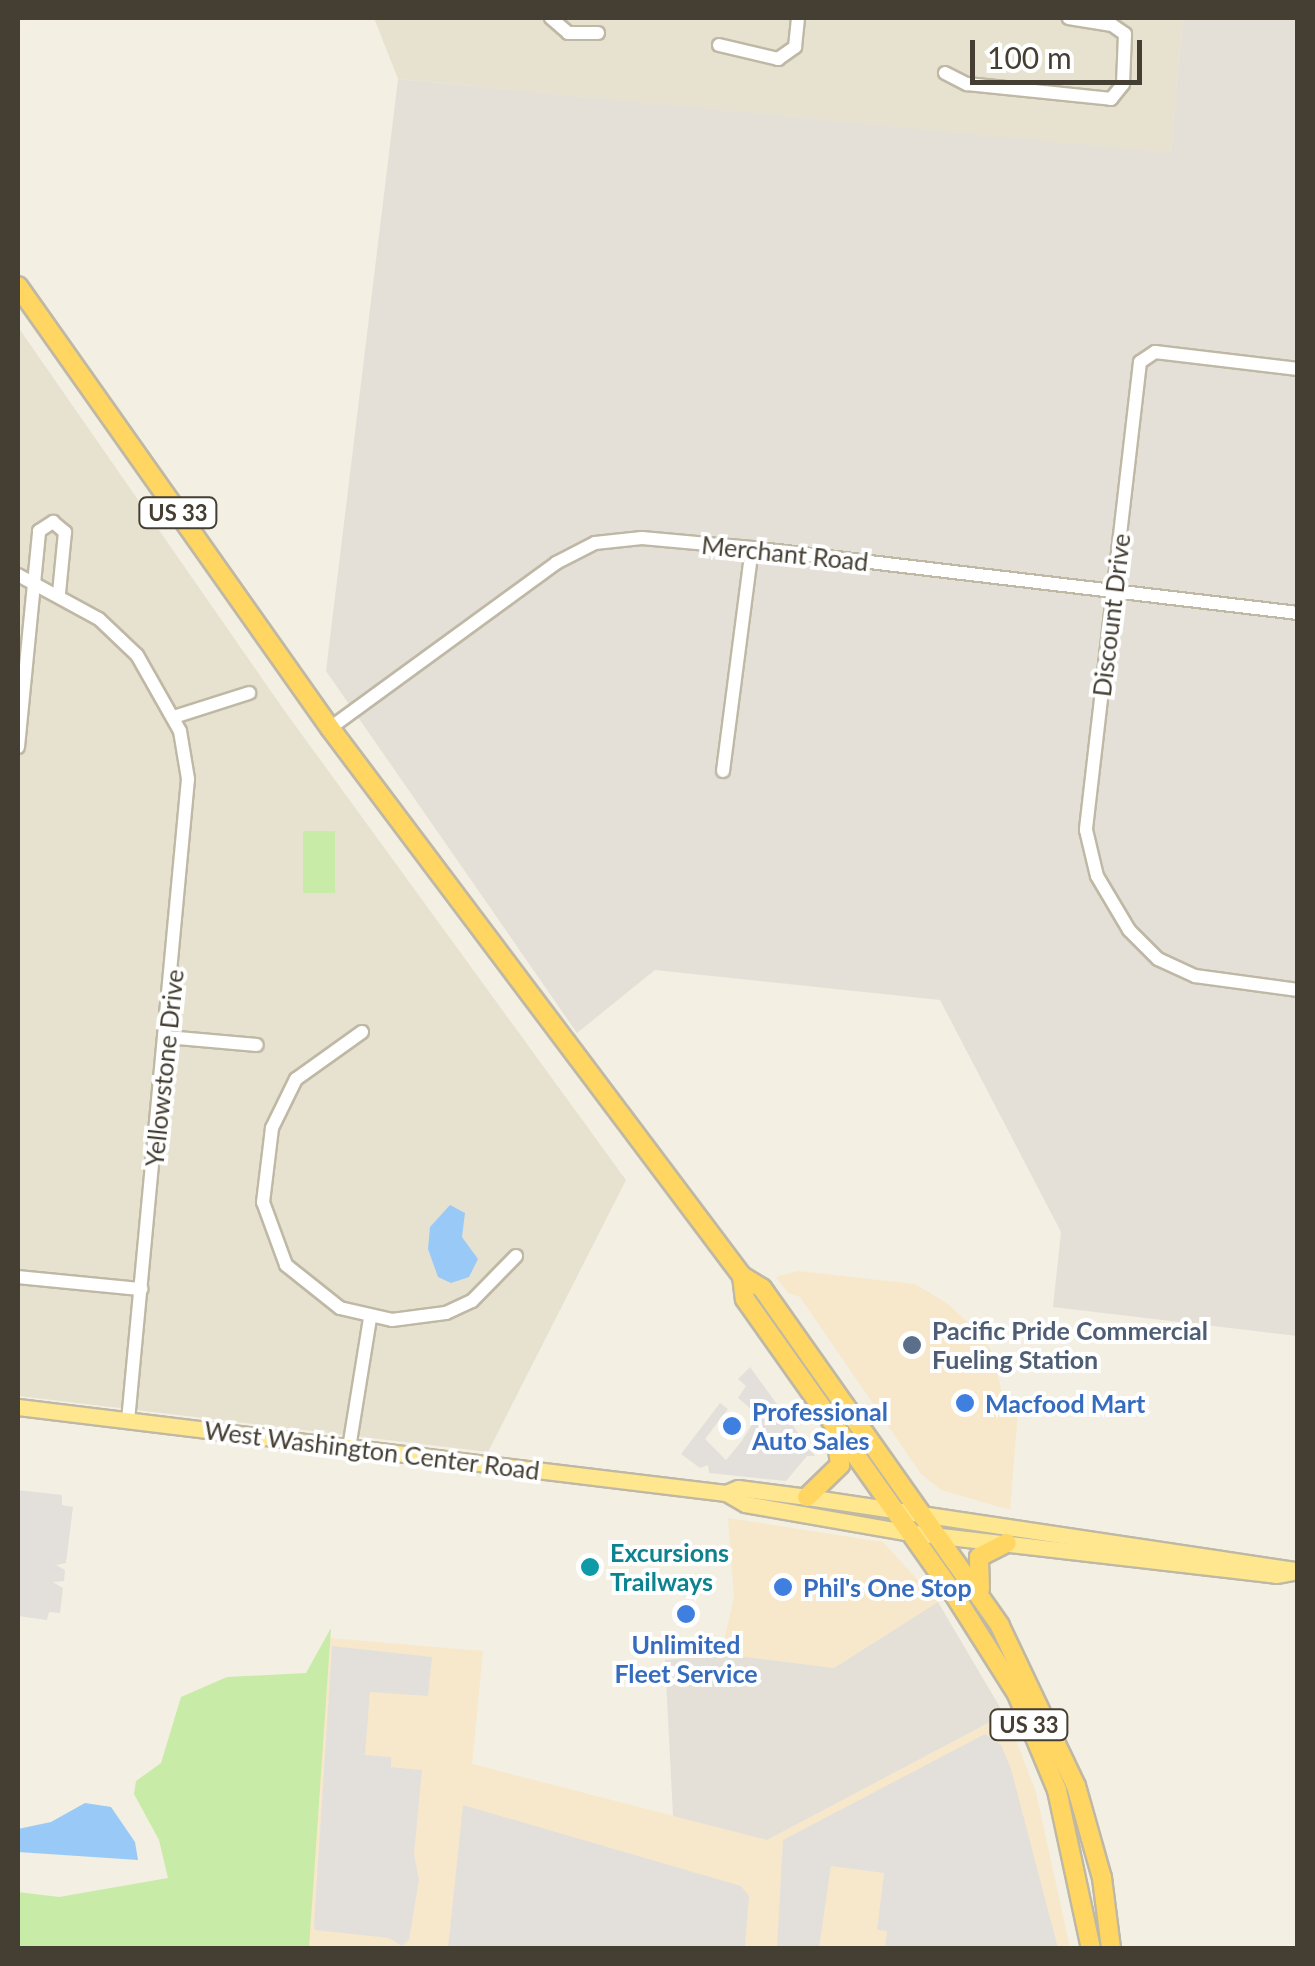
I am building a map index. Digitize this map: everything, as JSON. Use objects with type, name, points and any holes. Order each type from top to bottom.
[{"type":"highway","name":"US 33","points":[[20,295],[330,728],[742,1276],[762,1288],[987,1608],[1034,1689],[1076,1786],[1102,1878],[1110,1948]]},
{"type":"highway","name":"US 33","points":[[742,1276],[745,1299],[832,1419],[1017,1694],[1057,1790],[1091,1948]]},
{"type":"highway","points":[[807,1497],[840,1465],[832,1419]]},
{"type":"highway","points":[[987,1608],[976,1563],[983,1552],[1007,1543]]},
{"type":"main road","name":"West Washington Center Road","points":[[18,1407],[726,1493],[745,1504],[906,1532],[931,1531],[1276,1575],[1298,1570]]},
{"type":"main road","name":"West Washington Center Road","points":[[726,1493],[738,1488],[807,1497],[1298,1570]]},
{"type":"street","points":[[551,18],[568,33],[598,32]]},
{"type":"street","points":[[719,45],[746,56],[785,57],[795,47],[798,18]]},
{"type":"street","points":[[946,73],[967,84],[1112,99],[1123,84],[1124,34],[1069,18]]},
{"type":"street","name":"Discount Drive","points":[[1298,369],[1146,355],[1138,370],[1086,830],[1097,876],[1129,930],[1158,959],[1195,976],[1298,990]]},
{"type":"street","points":[[18,747],[39,532],[58,523],[65,537],[59,593]]},
{"type":"street","name":"Merchant Road","points":[[330,728],[556,563],[595,543],[642,538],[752,548],[1298,614]]},
{"type":"street","points":[[724,771],[752,548]]},
{"type":"street","name":"Yellowstone Drive","points":[[18,575],[59,593],[100,618],[138,655],[174,717],[190,793],[128,1421]]},
{"type":"street","points":[[174,717],[249,693]]},
{"type":"street","points":[[362,1032],[296,1080],[266,1151],[263,1202],[286,1264],[320,1297],[370,1318],[446,1313],[472,1301],[516,1256]]},
{"type":"street","points":[[167,1037],[257,1045]]},
{"type":"street","points":[[18,1277],[141,1289]]},
{"type":"street","points":[[349,1448],[370,1318]]},
{"type":"shaded area","points":[[374,18],[1183,18],[1170,154],[398,79]]},
{"type":"shaded area","points":[[1183,18],[1297,18],[1297,1336],[1053,1307],[1061,1232],[940,1000],[655,970],[577,1033],[326,671],[398,79],[1170,153]]},
{"type":"shaded area","points":[[18,327],[284,710],[626,1180],[488,1452],[18,1396]]},
{"type":"shaded area","points":[[798,1271],[915,1284],[948,1304],[982,1336],[994,1356],[1003,1399],[1018,1411],[1010,1510],[941,1490],[921,1474],[800,1297],[788,1293],[776,1277]]},
{"type":"shaded area","points":[[750,1367],[815,1456],[807,1456],[786,1481],[709,1473],[708,1465],[700,1468],[681,1454],[720,1403],[728,1409],[705,1439],[726,1460],[741,1442],[758,1415],[738,1398],[746,1386],[738,1379]]},
{"type":"shaded area","points":[[18,1490],[62,1495],[62,1505],[73,1507],[66,1563],[56,1565],[65,1570],[64,1581],[53,1582],[63,1588],[60,1613],[49,1612],[47,1620],[18,1616]]},
{"type":"shaded area","points":[[728,1518],[883,1542],[938,1602],[834,1668],[721,1654],[734,1598]]},
{"type":"shaded area","points":[[938,1602],[1011,1726],[992,1721],[767,1840],[673,1816],[665,1660],[721,1654],[834,1668]]},
{"type":"shaded area","points":[[329,1638],[483,1651],[472,1764],[767,1840],[992,1721],[1011,1726],[1036,1792],[1070,1948],[295,1948]]},
{"type":"shaded area","points":[[332,1646],[432,1657],[428,1696],[370,1692],[365,1755],[391,1757],[391,1767],[422,1770],[414,1854],[419,1880],[409,1940],[402,1946],[389,1938],[315,1930]]},
{"type":"shaded area","points":[[985,1734],[1001,1745],[1011,1769],[1058,1948],[885,1948],[887,1931],[877,1930],[884,1873],[831,1866],[819,1948],[777,1948],[783,1840]]},
{"type":"shaded area","points":[[463,1805],[741,1886],[749,1896],[745,1948],[448,1948]]},
{"type":"green space","points":[[303,831],[335,831],[335,893],[303,893]]},
{"type":"green space","points":[[331,1628],[309,1948],[18,1948],[18,1892],[59,1897],[168,1878],[159,1840],[134,1794],[136,1781],[161,1763],[181,1697],[227,1677],[306,1673]]},
{"type":"water","points":[[450,1205],[465,1213],[462,1237],[478,1259],[469,1277],[451,1283],[438,1277],[428,1249],[430,1227]]},
{"type":"water","points":[[85,1803],[111,1807],[135,1842],[138,1860],[18,1852],[18,1829],[51,1822]]},
{"type":"place","name":"Pacific Pride Commercial Fueling Station","points":[[912,1345]]},
{"type":"place","name":"Macfood Mart","points":[[965,1403]]},
{"type":"place","name":"Professional Auto Sales","points":[[732,1426]]},
{"type":"place","name":"Excursions Trailways","points":[[590,1567]]},
{"type":"place","name":"Phil's One Stop","points":[[783,1587]]},
{"type":"place","name":"Unlimited Fleet Service","points":[[686,1614]]}]
